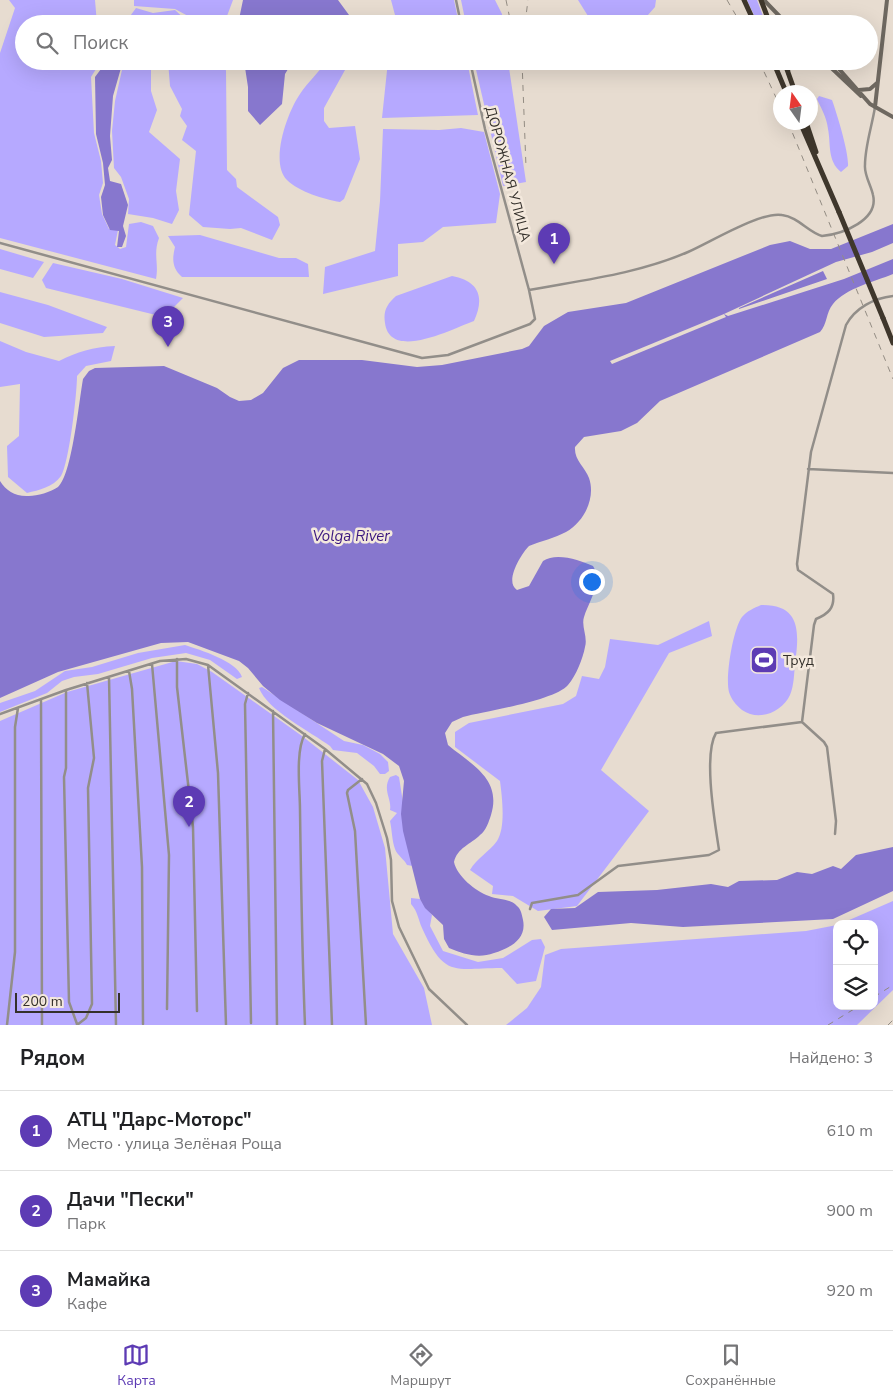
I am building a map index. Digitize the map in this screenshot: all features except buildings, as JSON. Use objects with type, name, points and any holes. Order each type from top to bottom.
[{"type":"highway","points":[[744,0],[751,15]]},
{"type":"highway","points":[[762,0],[767,15]]},
{"type":"highway","points":[[777,70],[783,85]]},
{"type":"highway","points":[[787,70],[792,85]]},
{"type":"highway","points":[[804,130],[893,343]]},
{"type":"highway","points":[[809,130],[824,176]]},
{"type":"main road","points":[[762,0],[778,15]]},
{"type":"main road","points":[[875,107],[887,0]]},
{"type":"main road","points":[[789,70],[789,76]]},
{"type":"main road","points":[[834,70],[875,107],[893,117]]},
{"type":"main road","points":[[840,70],[865,99]]},
{"type":"main road","points":[[859,90],[870,89],[878,81]]},
{"type":"street","points":[[456,0],[459,15]]},
{"type":"street","name":"ДОРОЖНАЯ УЛИЦА","points":[[0,243],[157,284],[422,358],[448,355],[530,324],[535,319],[529,290],[507,215],[472,70]]},
{"type":"street","points":[[529,290],[643,270],[688,252],[750,223],[774,215],[783,214],[822,236],[857,224],[867,217],[873,206],[873,197],[864,165],[875,107]]},
{"type":"street","points":[[802,722],[814,625],[816,619],[827,614],[834,603],[833,594],[798,570],[808,469],[814,435],[846,325],[857,310],[893,296]]},
{"type":"street","points":[[808,469],[893,473]]},
{"type":"street","points":[[177,659],[178,686],[193,827],[197,1010]]},
{"type":"street","points":[[0,715],[66,690],[152,664],[177,659],[196,661],[208,665],[325,749],[362,779],[371,789],[387,838],[391,860],[392,900],[399,927],[429,989],[467,1025]]},
{"type":"street","points":[[152,664],[169,855],[167,1009]]},
{"type":"street","points":[[208,665],[218,773],[226,1025]]},
{"type":"street","points":[[129,671],[132,688],[142,867],[143,1024]]},
{"type":"street","points":[[109,677],[116,1025]]},
{"type":"street","points":[[66,690],[66,768],[64,777],[69,1002],[77,1024],[86,1018],[92,1004],[88,788],[94,758],[87,683]]},
{"type":"street","points":[[248,693],[244,704],[251,1023]]},
{"type":"street","points":[[42,700],[42,1025]]},
{"type":"street","points":[[7,1025],[15,952],[15,727],[18,708]]},
{"type":"street","points":[[273,711],[277,1025]]},
{"type":"street","points":[[530,909],[532,904],[578,895],[618,866],[709,855],[719,850],[711,770],[713,738],[716,733],[802,722],[827,747],[836,821],[835,834]]},
{"type":"street","points":[[304,1025],[300,875],[300,741],[305,734]]},
{"type":"street","points":[[325,749],[322,761],[332,1025]]},
{"type":"street","points":[[362,779],[348,790],[347,793],[356,831],[366,1025]]},
{"type":"shaded area","points":[[9,0],[95,0],[96,15],[15,15],[15,70],[95,70],[91,77],[94,133],[101,161],[103,183],[99,195],[102,214],[109,229],[118,230],[115,245],[120,249],[126,247],[129,224],[141,222],[153,226],[159,238],[156,249],[156,279],[0,238],[0,53],[15,8]]},
{"type":"shaded area","points":[[134,0],[233,0],[227,15],[186,15],[175,9],[134,6]]},
{"type":"shaded area","points":[[391,0],[454,0],[457,15],[395,15]]},
{"type":"shaded area","points":[[461,0],[495,0],[502,15],[464,15]]},
{"type":"shaded area","points":[[578,0],[656,0],[655,7],[648,15],[587,15]]},
{"type":"shaded area","points":[[747,0],[757,0],[763,15],[754,15]]},
{"type":"shaded area","points":[[136,8],[153,13],[175,10],[180,15],[131,15]]},
{"type":"shaded area","points":[[122,70],[151,70],[151,91],[157,110],[149,132],[180,159],[176,191],[179,210],[172,224],[153,218],[128,214],[129,199],[121,177],[114,168],[112,131],[115,101]]},
{"type":"shaded area","points":[[169,70],[226,70],[227,170],[236,179],[237,187],[278,217],[280,225],[272,240],[241,228],[203,227],[189,215],[196,151],[182,140],[187,126],[180,116],[182,109],[170,86]]},
{"type":"shaded area","points":[[320,70],[345,70],[324,108],[324,121],[329,128],[355,126],[360,159],[344,199],[340,202],[298,188],[287,180],[282,172],[280,149],[282,137],[290,112],[303,90]]},
{"type":"shaded area","points":[[387,70],[469,70],[478,115],[382,118]]},
{"type":"shaded area","points":[[476,70],[509,70],[526,182],[503,186]]},
{"type":"shaded area","points":[[819,96],[832,100],[840,124],[848,160],[848,166],[841,172],[833,163],[829,134]]},
{"type":"shaded area","points":[[461,128],[484,132],[500,194],[496,223],[443,227],[423,242],[398,244],[398,276],[323,294],[325,267],[375,251],[380,201],[383,129],[439,130]]},
{"type":"shaded area","points":[[200,235],[279,258],[296,258],[308,264],[309,277],[182,277],[175,267],[173,255],[175,247],[168,236]]},
{"type":"shaded area","points":[[0,249],[44,262],[33,278],[0,269]]},
{"type":"shaded area","points":[[53,263],[122,279],[183,298],[164,317],[46,288],[42,280]]},
{"type":"shaded area","points":[[452,276],[468,282],[477,291],[479,305],[474,321],[424,339],[398,340],[389,334],[385,323],[385,311],[396,296]]},
{"type":"shaded area","points":[[0,292],[48,305],[107,327],[103,333],[44,337],[0,323]]},
{"type":"shaded area","points":[[0,341],[26,352],[59,361],[86,351],[115,346],[111,361],[86,366],[77,376],[70,443],[61,476],[50,485],[27,493],[8,477],[7,446],[19,436],[20,384],[0,387]]},
{"type":"shaded area","name":"Труд","points":[[761,605],[774,606],[791,615],[797,632],[797,642],[794,680],[790,695],[782,706],[776,710],[763,715],[756,715],[742,710],[734,702],[729,692],[728,676],[733,642],[739,623],[746,613]]},
{"type":"shaded area","points":[[709,621],[712,636],[669,653],[601,770],[649,811],[577,906],[538,911],[513,896],[492,894],[493,886],[470,870],[494,845],[500,835],[503,812],[500,781],[455,747],[455,732],[469,723],[563,704],[576,696],[582,676],[599,679],[605,667],[610,639],[658,645]]},
{"type":"shaded area","points":[[185,645],[226,661],[239,671],[242,677],[237,679],[210,660],[186,653],[152,658],[98,674],[74,677],[62,681],[47,693],[0,712],[0,703],[35,691],[65,671],[92,667],[138,653]]},
{"type":"shaded area","points":[[176,661],[197,664],[212,672],[302,736],[358,780],[373,807],[385,848],[393,934],[424,988],[432,1025],[0,1025],[0,721],[67,692]]},
{"type":"shaded area","points":[[262,687],[344,741],[363,745],[380,754],[388,762],[389,771],[385,774],[380,774],[374,766],[357,753],[333,750],[330,746],[280,712],[264,696],[259,688]]},
{"type":"shaded area","points":[[396,775],[399,777],[413,866],[407,865],[396,851],[393,843],[390,821],[397,813],[390,810],[387,786],[390,777]]},
{"type":"shaded area","points":[[411,898],[420,899],[432,915],[430,926],[443,951],[478,962],[503,958],[532,940],[541,939],[545,947],[536,981],[517,984],[502,968],[462,969],[445,963],[437,956],[430,944],[417,913],[411,904]]},
{"type":"shaded area","points":[[893,901],[893,990],[878,1005],[878,920],[849,920]]},
{"type":"shaded area","points":[[833,926],[833,1010],[872,1010],[857,1025],[506,1025],[527,1008],[541,987],[545,955],[561,949],[806,931]]},
{"type":"water","points":[[243,0],[338,0],[349,15],[240,15]]},
{"type":"water","points":[[100,70],[120,70],[113,96],[110,136],[112,160],[108,168],[110,181],[121,184],[128,205],[123,226],[126,236],[122,247],[117,247],[119,231],[110,230],[103,215],[101,197],[105,185],[103,163],[96,134],[95,77]]},
{"type":"water","points":[[245,70],[287,70],[285,74],[282,104],[260,125],[248,111],[248,87]]},
{"type":"water","name":"Volga River","points":[[893,224],[893,243],[872,252],[836,262],[724,314],[728,316],[844,279],[893,259],[893,274],[845,294],[833,304],[820,332],[660,401],[637,423],[621,431],[584,437],[575,447],[576,456],[589,478],[591,486],[590,501],[587,509],[578,522],[566,532],[529,546],[518,561],[512,581],[513,586],[517,590],[529,586],[543,561],[548,558],[575,559],[593,566],[597,578],[594,592],[584,617],[583,624],[586,643],[579,667],[568,685],[560,691],[535,701],[463,717],[452,722],[445,733],[448,745],[483,774],[489,782],[492,792],[491,815],[486,828],[458,853],[454,862],[459,873],[473,887],[489,896],[514,903],[521,912],[524,927],[520,937],[506,948],[488,955],[477,956],[449,948],[444,939],[443,925],[425,908],[420,899],[403,831],[401,814],[404,781],[399,766],[383,754],[317,723],[280,700],[263,686],[248,668],[239,661],[188,642],[161,643],[58,672],[0,698],[0,481],[12,493],[24,496],[52,491],[58,487],[63,480],[67,468],[83,379],[89,371],[95,368],[164,366],[217,388],[239,401],[251,400],[263,393],[283,368],[299,360],[362,360],[417,367],[442,365],[522,349],[529,346],[544,326],[568,312],[626,303],[770,245],[790,241],[810,249],[831,249]]},
{"type":"water","points":[[823,271],[827,279],[739,309],[739,308]]},
{"type":"water","points":[[893,847],[893,891],[833,919],[683,927],[631,923],[552,930],[544,917],[551,909],[575,908],[598,892],[657,890],[711,884],[728,887],[739,881],[777,880],[797,872],[812,874],[833,866],[841,869],[856,855]]},
{"type":"pier","points":[[724,314],[726,317],[612,364],[610,361]]},
{"type":"railway","points":[[506,0],[509,15]]},
{"type":"railway","points":[[526,15],[528,0]]},
{"type":"railway","points":[[727,0],[736,15]]},
{"type":"railway","points":[[522,70],[526,167]]},
{"type":"railway","points":[[763,70],[773,91]]},
{"type":"railway","points":[[791,130],[893,379]]},
{"type":"railway","points":[[878,994],[893,985]]},
{"type":"railway","points":[[828,1025],[852,1010]]},
{"type":"railway","points":[[888,1025],[893,1020]]},
{"type":"place","name":"АТЦ \"Дарс-Моторс\"","points":[[554,264]]},
{"type":"place","name":"Мамайка","points":[[168,347]]},
{"type":"place","name":"Труд","points":[[764,660]]},
{"type":"place","name":"Дачи \"Пески\"","points":[[189,827]]}]
